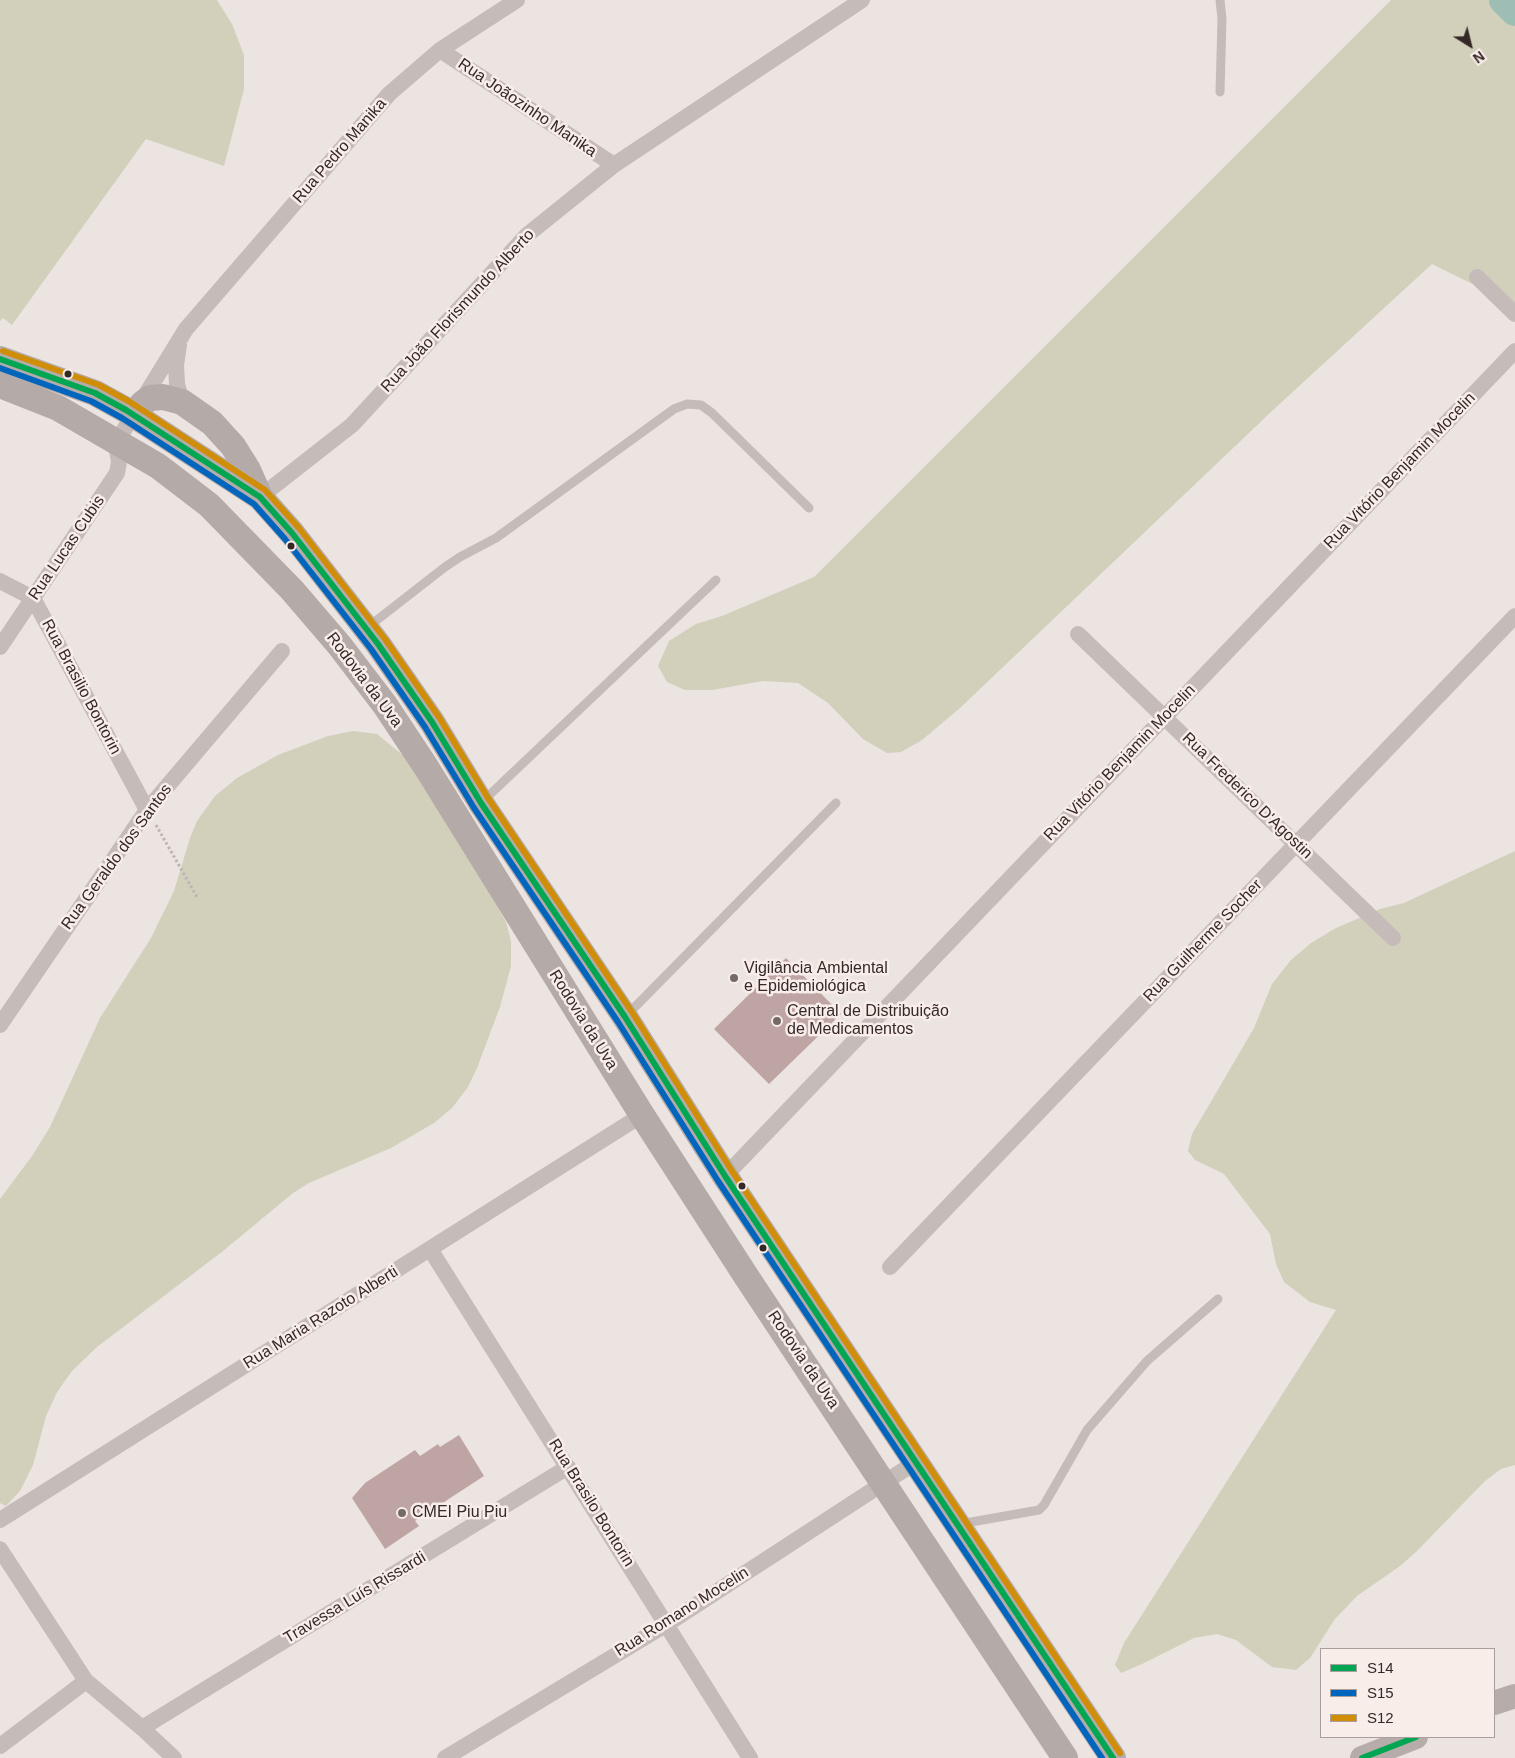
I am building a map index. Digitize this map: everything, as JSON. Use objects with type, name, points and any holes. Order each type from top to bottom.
[{"type":"main road","name":"Rodovia da Uva","points":[[0,359],[95,392],[260,496],[292,533],[366,629],[432,722],[481,803],[625,1017],[725,1176],[1113,1758]]},
{"type":"main road","name":"Rodovia da Uva","points":[[0,385],[58,408],[158,466],[210,505],[292,590],[340,646],[385,705],[426,767],[642,1115],[746,1276],[1065,1758]]},
{"type":"main road","points":[[133,415],[150,398],[163,397],[182,402],[212,423],[234,446],[260,496]]},
{"type":"street","name":"Rua Pedro Manika","points":[[116,443],[186,329],[389,94],[440,50],[517,0]]},
{"type":"street","name":"Rua João Florismundo Alberto","points":[[260,496],[352,425],[527,235],[614,165],[862,0]]},
{"type":"street","name":"Rua Joãozinho Manika","points":[[440,50],[614,165]]},
{"type":"street","points":[[1477,277],[1515,314]]},
{"type":"street","name":"Rua Pedro Manika","points":[[182,402],[177,384],[176,365],[179,346],[186,329]]},
{"type":"street","name":"Rua Vitório Benjamin Mocelin","points":[[725,1176],[1515,351]]},
{"type":"street","name":"Rua Lucas Cubis","points":[[0,647],[117,474],[119,462],[116,443]]},
{"type":"street","points":[[0,581],[33,598]]},
{"type":"street","name":"Rua Brasilio Bontorin","points":[[33,598],[147,810]]},
{"type":"street","name":"Rua Guilherme Socher","points":[[890,1267],[1515,616]]},
{"type":"street","name":"Rua Frederico D'Agostin","points":[[1078,634],[1393,938]]},
{"type":"street","name":"Rua Geraldo dos Santos","points":[[0,1025],[147,810],[282,651]]},
{"type":"street","name":"Rua Maria Razoto Alberti","points":[[0,1520],[642,1115]]},
{"type":"street","name":"Rua Brasilo Bontorin","points":[[430,1249],[750,1758]]},
{"type":"street","name":"Rua Romano Mocelin","points":[[445,1758],[468,1752],[916,1462]]},
{"type":"street","name":"Travessa Luís Rissardi","points":[[142,1728],[568,1467]]},
{"type":"street","points":[[0,1549],[86,1681],[142,1728],[174,1758]]},
{"type":"street","points":[[0,1746],[86,1681]]},
{"type":"street","points":[[1495,1703],[1515,1696]]},
{"type":"street","points":[[1362,1758],[1413,1738]]},
{"type":"lane","points":[[1220,0],[1222,19],[1220,92]]},
{"type":"lane","points":[[366,629],[445,567],[496,538],[674,409],[686,404],[701,405],[712,412],[809,508]]},
{"type":"lane","points":[[481,803],[716,580]]},
{"type":"lane","points":[[625,1017],[836,803]]},
{"type":"lane","points":[[958,1524],[1039,1510],[1044,1505],[1087,1430],[1147,1361],[1218,1299]]},
{"type":"path","points":[[147,810],[197,897]]},
{"type":"shaded area","points":[[0,0],[217,0],[232,24],[244,55],[244,89],[224,166],[146,139],[12,325],[3,318],[0,321]]},
{"type":"shaded area","points":[[1391,0],[1515,0],[1515,305],[1432,264],[1272,411],[960,708],[922,740],[901,752],[887,753],[863,739],[828,703],[798,683],[763,681],[712,690],[685,690],[667,682],[658,666],[669,641],[696,624],[722,616],[814,577]]},
{"type":"shaded area","points":[[353,731],[377,734],[404,756],[486,885],[506,922],[511,941],[511,966],[500,1007],[477,1068],[468,1087],[452,1108],[434,1123],[391,1148],[309,1183],[293,1193],[223,1251],[97,1347],[72,1371],[57,1392],[46,1416],[33,1465],[20,1491],[6,1506],[0,1503],[0,1199],[32,1156],[50,1127],[100,1018],[151,938],[174,891],[197,821],[215,796],[237,778],[278,755],[328,736]]},
{"type":"shaded area","points":[[1515,851],[1515,1465],[1501,1469],[1485,1481],[1416,1552],[1400,1566],[1357,1596],[1335,1619],[1310,1658],[1296,1670],[1272,1667],[1236,1640],[1217,1634],[1194,1638],[1121,1673],[1115,1665],[1124,1643],[1336,1310],[1310,1302],[1284,1282],[1276,1264],[1270,1234],[1224,1174],[1195,1160],[1188,1151],[1192,1134],[1254,1028],[1272,984],[1291,960],[1311,943],[1336,928],[1380,909],[1404,903]]},
{"type":"building","name":"Central de Distribuição de Medicamentos","points":[[786,958],[841,1014],[769,1084],[714,1029]]},
{"type":"building","points":[[459,1435],[484,1476],[415,1521],[419,1526],[385,1549],[352,1498],[365,1483],[415,1450],[420,1456],[438,1444],[440,1447]]},
{"type":"waterway","points":[[1504,0],[1515,11]]},
{"type":"transit line","name":"S12","points":[[3,351],[99,385],[130,402],[265,490],[299,528],[385,639],[439,717],[488,798],[632,1012],[732,1171],[1120,1753]]},
{"type":"transit line","name":"S14","points":[[0,359],[95,393],[126,410],[260,497],[292,533],[378,644],[432,722],[481,803],[625,1017],[725,1176],[1113,1758]]},
{"type":"transit line","name":"S15","points":[[0,368],[91,401],[122,418],[254,504],[285,539],[371,649],[425,727],[474,808],[618,1022],[718,1181],[1102,1758]]},
{"type":"transit line","name":"S14","points":[[1362,1758],[1413,1738]]},
{"type":"place","name":"Vigilância Ambiental e Epidemiológica","points":[[734,978]]},
{"type":"place","name":"Central de Distribuição de Medicamentos","points":[[777,1021]]},
{"type":"place","name":"CMEI Piu Piu","points":[[402,1513]]}]
